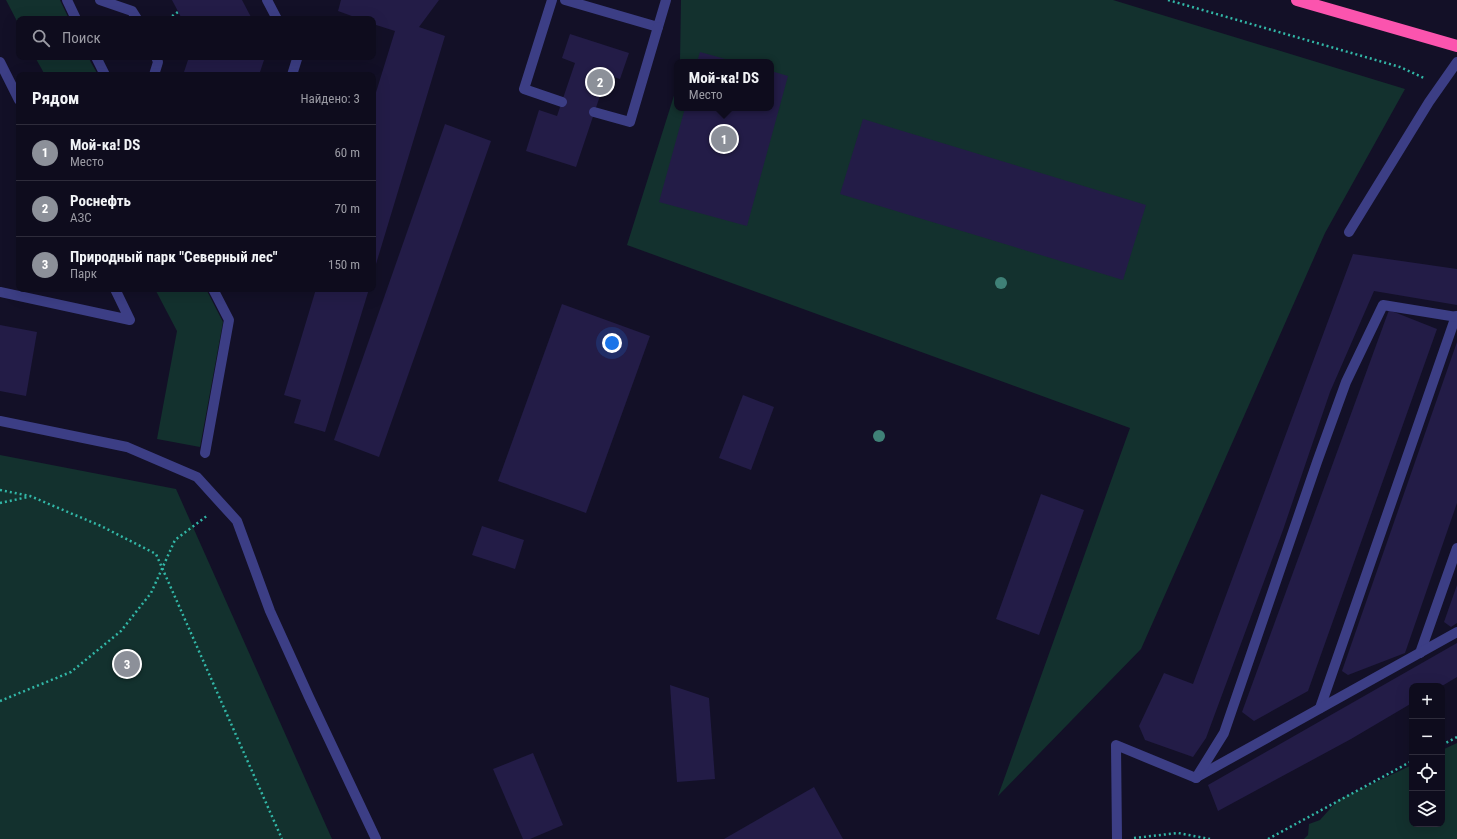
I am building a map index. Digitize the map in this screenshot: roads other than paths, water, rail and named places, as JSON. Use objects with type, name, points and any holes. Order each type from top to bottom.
[{"type":"highway","points":[[1297,0],[1457,46]]},
{"type":"lane","points":[[67,0],[75,16]]},
{"type":"lane","points":[[100,0],[132,11],[134,16]]},
{"type":"lane","points":[[267,0],[275,16]]},
{"type":"lane","points":[[552,0],[524,89],[562,102]]},
{"type":"lane","points":[[564,0],[658,27]]},
{"type":"lane","points":[[594,112],[630,122],[666,0]]},
{"type":"lane","points":[[98,60],[104,72]]},
{"type":"lane","points":[[155,72],[157,60]]},
{"type":"lane","points":[[293,72],[297,60]]},
{"type":"lane","points":[[0,62],[16,94]]},
{"type":"lane","points":[[1349,232],[1428,102],[1457,62]]},
{"type":"lane","points":[[0,292],[130,320],[116,292]]},
{"type":"lane","points":[[205,453],[229,320],[215,292]]},
{"type":"lane","points":[[1196,778],[1224,733],[1343,389],[1383,305],[1456,317],[1320,708]]},
{"type":"lane","points":[[0,421],[127,447],[197,477],[237,521],[270,611],[376,839]]},
{"type":"lane","points":[[1420,653],[1457,548]]},
{"type":"lane","points":[[1196,778],[1457,632]]},
{"type":"lane","points":[[1117,839],[1116,745],[1196,778]]},
{"type":"place","name":"Роснефть","points":[[600,82]]},
{"type":"place","name":"Мой-ка! DS","points":[[724,139]]},
{"type":"place","name":"Природный парк \"Северный лес\"","points":[[127,664]]}]
